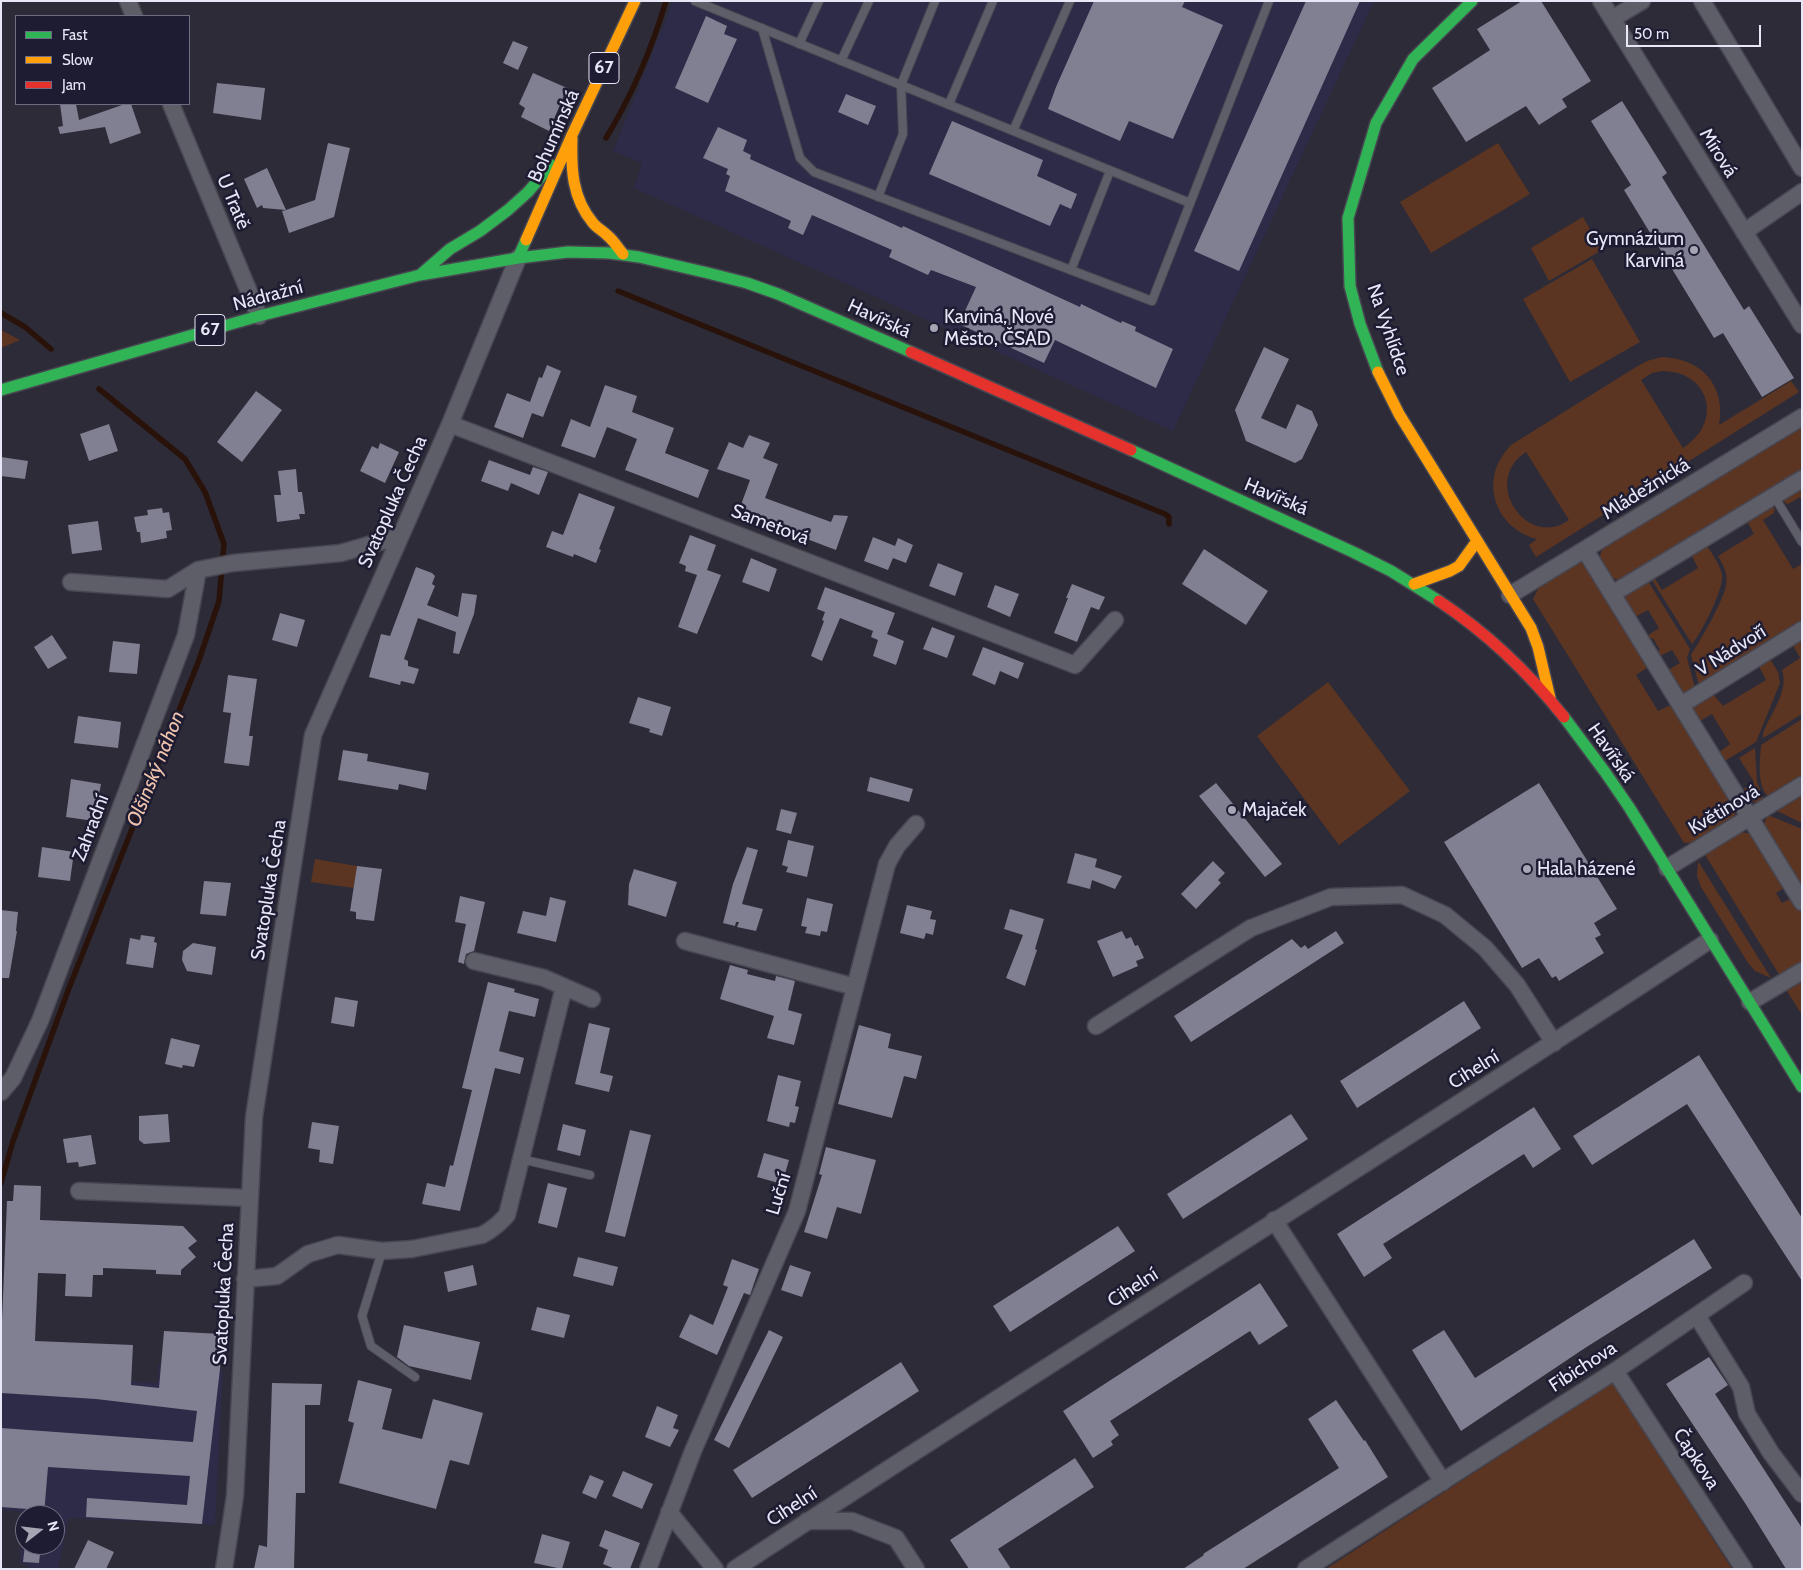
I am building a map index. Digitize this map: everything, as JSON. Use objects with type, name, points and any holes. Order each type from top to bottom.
[{"type":"street","points":[[128,1],[134,15]]},
{"type":"street","name":"Bohumínská","points":[[518,258],[572,135],[635,1]]},
{"type":"street","name":"Na Vyhlídce","points":[[1472,1],[1413,59],[1376,123],[1348,218],[1350,286],[1360,324],[1376,369],[1399,414],[1531,628],[1538,647],[1550,699]]},
{"type":"street","name":"Mírová","points":[[1601,1],[1802,325]]},
{"type":"street","points":[[1612,19],[1642,1]]},
{"type":"street","points":[[1702,1],[1802,168]]},
{"type":"street","name":"U Tratě","points":[[171,105],[259,316]]},
{"type":"street","points":[[572,135],[571,170],[573,189],[577,201],[583,212],[623,254]]},
{"type":"street","points":[[420,275],[450,249],[480,231],[508,210],[564,154]]},
{"type":"street","points":[[1744,232],[1802,192]]},
{"type":"street","name":"Havířská","points":[[518,258],[567,252],[623,254],[755,286],[821,311],[1128,448],[1250,506],[1308,530],[1414,584],[1457,613],[1496,644],[1550,699],[1594,758],[1667,868],[1802,1087]]},
{"type":"street","name":"Nádražní","points":[[1,390],[259,316],[420,275],[518,258]]},
{"type":"street","name":"Svatopluka Čecha","points":[[224,1569],[235,1496],[254,1116],[314,735],[450,424],[518,258]]},
{"type":"street","name":"Mládežnická","points":[[1510,595],[1802,417]]},
{"type":"street","name":"Sametová","points":[[450,424],[1075,665],[1115,620]]},
{"type":"street","points":[[1612,594],[1802,479]]},
{"type":"street","points":[[71,582],[168,589],[206,568],[233,563],[341,553],[400,536]]},
{"type":"street","points":[[1414,584],[1450,571],[1458,566],[1477,541]]},
{"type":"street","points":[[1585,550],[1802,902]]},
{"type":"street","name":"Zahradní","points":[[1,1092],[13,1078],[40,1021],[186,634],[206,568]]},
{"type":"street","name":"V Nádvoří","points":[[1680,705],[1802,630]]},
{"type":"street","name":"Květinová","points":[[1667,868],[1802,786]]},
{"type":"street","name":"Luční","points":[[648,1569],[693,1451],[797,1211],[887,864],[897,846],[916,824]]},
{"type":"street","points":[[1096,1026],[1252,928],[1331,898],[1402,894],[1445,915],[1485,948],[1517,985],[1554,1043]]},
{"type":"street","name":"Cihelní","points":[[735,1569],[1274,1220],[1554,1043],[1710,940]]},
{"type":"street","points":[[685,941],[855,986]]},
{"type":"street","points":[[474,961],[544,978],[592,999]]},
{"type":"street","points":[[1750,1002],[1802,971]]},
{"type":"street","points":[[245,1278],[277,1276],[308,1254],[338,1245],[382,1251],[412,1249],[482,1235],[492,1230],[507,1215],[564,987]]},
{"type":"street","points":[[79,1191],[249,1198]]},
{"type":"street","points":[[1274,1220],[1443,1482]]},
{"type":"street","name":"Fibichova","points":[[1306,1569],[1615,1371],[1744,1283]]},
{"type":"street","points":[[1697,1316],[1741,1386],[1747,1414],[1770,1454],[1802,1494]]},
{"type":"street","name":"Čapkova","points":[[1615,1371],[1744,1569]]},
{"type":"street","points":[[669,1512],[715,1569]]},
{"type":"street","points":[[807,1521],[852,1521],[896,1538],[916,1569]]},
{"type":"lane","points":[[696,1],[1190,203]]},
{"type":"lane","points":[[799,44],[819,1]]},
{"type":"lane","points":[[841,61],[869,1]]},
{"type":"lane","points":[[878,197],[903,134],[901,85],[935,1]]},
{"type":"lane","points":[[949,104],[992,1]]},
{"type":"lane","points":[[1013,130],[1070,1]]},
{"type":"lane","points":[[762,28],[800,158],[814,172],[1152,301],[1269,1]]},
{"type":"lane","points":[[1071,270],[1110,171]]},
{"type":"lane","points":[[1774,496],[1802,542]]},
{"type":"lane","points":[[520,1159],[590,1175]]},
{"type":"lane","points":[[382,1251],[362,1316],[371,1346],[414,1377]]},
{"type":"shaded area","points":[[673,1],[1374,1],[1173,431],[634,188],[642,163],[613,151]]},
{"type":"shaded area","points":[[1498,143],[1530,194],[1431,253],[1400,202]]},
{"type":"shaded area","points":[[1583,217],[1602,250],[1549,281],[1531,248]]},
{"type":"shaded area","points":[[1592,259],[1640,342],[1570,382],[1523,299]]},
{"type":"shaded area","points":[[1,330],[20,340],[1,348]]},
{"type":"shaded area","points":[[1662,357],[1676,359],[1689,363],[1708,377],[1715,386],[1719,398],[1719,425],[1791,381],[1799,392],[1536,557],[1529,545],[1537,539],[1526,535],[1508,523],[1497,505],[1493,483],[1500,461],[1511,445],[1647,361]],"holes":[[[1663,371],[1679,374],[1692,380],[1701,389],[1706,401],[1707,413],[1704,426],[1696,438],[1683,448],[1641,380],[1652,373]],[[1526,452],[1569,520],[1553,527],[1539,526],[1525,520],[1515,508],[1509,495],[1508,480],[1513,465]]]},
{"type":"shaded area","points":[[1802,423],[1802,473],[1622,581],[1608,576],[1599,558],[1604,545]]},
{"type":"shaded area","points":[[1802,483],[1802,500],[1800,497],[1788,504],[1785,503],[1783,497]]},
{"type":"shaded area","points":[[1771,506],[1775,509],[1774,513],[1763,520],[1793,569],[1802,564],[1802,625],[1699,685],[1691,655],[1724,592],[1726,574],[1718,556],[1754,534],[1746,519]]},
{"type":"shaded area","points":[[1705,543],[1719,566],[1722,580],[1712,610],[1692,644],[1650,577],[1655,579],[1662,590],[1698,568],[1691,554]]},
{"type":"shaded area","points":[[1577,562],[1585,563],[1648,667],[1636,675],[1658,711],[1671,705],[1736,807],[1735,815],[1730,823],[1699,842],[1684,843],[1533,599],[1540,585]]},
{"type":"shaded area","points":[[1648,581],[1690,649],[1687,658],[1695,688],[1687,693],[1679,691],[1665,672],[1680,663],[1672,650],[1658,657],[1654,654],[1660,650],[1653,638],[1646,642],[1647,636],[1659,628],[1648,610],[1635,617],[1624,603],[1627,593]]},
{"type":"shaded area","points":[[1802,639],[1802,714],[1763,738],[1763,733],[1781,694],[1784,678],[1782,670],[1800,658],[1793,645]]},
{"type":"shaded area","points":[[1769,657],[1778,672],[1780,683],[1756,742],[1723,762],[1718,753],[1730,744],[1712,714],[1700,721],[1692,711],[1693,708],[1700,700],[1713,694],[1723,706],[1766,680],[1759,666]]},
{"type":"shaded area","points":[[1328,682],[1410,791],[1339,845],[1257,736]]},
{"type":"shaded area","points":[[1802,719],[1802,778],[1770,798],[1761,781],[1761,745]]},
{"type":"shaded area","points":[[1755,748],[1757,782],[1764,800],[1760,803],[1746,800],[1742,790],[1754,782],[1739,758]]},
{"type":"shaded area","points":[[1802,793],[1802,823],[1776,810]]},
{"type":"shaded area","points":[[1768,815],[1802,829],[1802,893],[1764,829]]},
{"type":"shaded area","points":[[1741,832],[1752,834],[1787,886],[1776,893],[1782,903],[1794,897],[1802,909],[1802,962],[1780,976],[1704,853]]},
{"type":"shaded area","points":[[315,859],[357,866],[354,888],[311,882]]},
{"type":"shaded area","points":[[1698,861],[1771,978],[1755,971],[1748,963],[1701,887],[1697,876]]},
{"type":"shaded area","points":[[1802,977],[1802,1015],[1785,988]]},
{"type":"shaded area","points":[[159,1363],[223,1370],[215,1525],[69,1518],[65,1537],[65,1505],[15,1505],[15,1511],[1,1510],[1,1372],[157,1383]]},
{"type":"shaded area","points":[[1612,1383],[1732,1569],[1326,1569]]},
{"type":"shaded area","points":[[20,1555],[61,1555],[58,1569],[33,1569],[19,1562]]},
{"type":"building","points":[[1094,1],[1185,1],[1182,7],[1223,25],[1173,139],[1129,121],[1120,141],[1048,109]]},
{"type":"building","points":[[1306,1],[1360,1],[1239,271],[1194,251]]},
{"type":"building","points":[[1522,1],[1541,1],[1591,81],[1562,99],[1567,107],[1539,125],[1526,106],[1466,142],[1432,88],[1490,50],[1477,29]]},
{"type":"building","points":[[706,16],[727,26],[724,34],[737,39],[708,103],[675,88]]},
{"type":"building","points":[[513,41],[528,47],[518,70],[503,63]]},
{"type":"building","points":[[533,73],[567,88],[549,131],[521,117],[525,108],[519,104]]},
{"type":"building","points":[[217,83],[265,88],[261,120],[213,113]]},
{"type":"building","points":[[846,94],[876,106],[868,125],[838,112]]},
{"type":"building","points":[[1622,101],[1667,173],[1662,177],[1744,310],[1749,306],[1794,378],[1762,397],[1723,333],[1714,338],[1624,190],[1631,185],[1591,121]]},
{"type":"building","points":[[60,105],[76,105],[79,120],[122,105],[131,105],[141,133],[110,144],[105,127],[60,134],[58,127],[63,126]]},
{"type":"building","points":[[952,121],[1043,160],[1037,176],[1077,194],[1071,209],[1060,204],[1050,226],[929,174]]},
{"type":"building","points":[[718,127],[747,140],[743,151],[751,155],[750,159],[1080,307],[1081,304],[1121,323],[1122,321],[1136,327],[1135,331],[1173,349],[1156,388],[1055,340],[1044,363],[959,324],[976,287],[931,270],[928,275],[889,257],[892,250],[812,215],[803,235],[788,228],[791,221],[725,191],[730,176],[726,174],[728,169],[703,158]]},
{"type":"building","points":[[328,143],[350,148],[334,217],[289,233],[282,211],[315,200]]},
{"type":"building","points":[[267,168],[286,210],[263,208],[262,205],[257,208],[244,179]]},
{"type":"building","points":[[1264,347],[1289,359],[1261,418],[1286,429],[1297,404],[1312,411],[1318,425],[1302,459],[1295,463],[1246,441],[1235,410]]},
{"type":"building","points":[[547,365],[561,371],[543,417],[532,413],[523,438],[494,427],[507,393],[530,402],[539,377],[542,378]]},
{"type":"building","points":[[605,385],[637,396],[632,412],[674,428],[665,453],[709,470],[698,498],[625,470],[637,439],[607,427],[595,458],[561,446],[571,419],[590,427]]},
{"type":"building","points":[[256,391],[282,410],[242,462],[217,442]]},
{"type":"building","points":[[109,424],[118,451],[89,461],[80,434]]},
{"type":"building","points":[[749,435],[770,443],[763,458],[778,464],[765,498],[831,522],[834,515],[848,516],[836,550],[738,513],[750,480],[717,469],[729,442],[743,448]]},
{"type":"building","points":[[380,443],[399,452],[385,483],[360,471],[372,446],[378,449]]},
{"type":"building","points":[[1,457],[28,461],[25,479],[1,476]]},
{"type":"building","points":[[489,460],[530,475],[533,467],[548,472],[539,495],[511,483],[508,491],[481,481]]},
{"type":"building","points":[[296,469],[298,492],[302,492],[305,514],[299,514],[300,519],[277,522],[274,495],[281,495],[278,471]]},
{"type":"building","points":[[579,493],[615,507],[599,549],[601,550],[596,563],[574,554],[573,557],[546,547],[552,531],[563,535]]},
{"type":"building","points":[[162,508],[163,513],[169,512],[172,530],[166,531],[167,538],[141,543],[140,532],[137,532],[134,517],[148,515],[147,510]]},
{"type":"building","points":[[98,521],[102,550],[72,554],[68,525]]},
{"type":"building","points":[[690,535],[716,545],[707,570],[721,575],[697,634],[678,627],[697,575],[685,571],[686,566],[679,563]]},
{"type":"building","points":[[873,537],[895,546],[898,538],[913,545],[906,563],[893,558],[888,570],[864,561]]},
{"type":"building","points":[[1204,549],[1268,591],[1246,625],[1182,584]]},
{"type":"building","points":[[751,558],[777,569],[769,592],[742,582]]},
{"type":"building","points":[[938,563],[963,573],[955,596],[929,586]]},
{"type":"building","points":[[416,567],[435,576],[432,584],[435,586],[427,605],[458,617],[462,593],[477,595],[474,614],[459,654],[453,653],[456,632],[418,618],[404,659],[408,661],[408,666],[419,669],[414,684],[401,681],[400,685],[369,677],[381,634],[390,636]]},
{"type":"building","points":[[1072,584],[1105,597],[1099,610],[1091,607],[1077,642],[1054,633]]},
{"type":"building","points":[[995,585],[1019,594],[1010,617],[987,607]]},
{"type":"building","points":[[825,587],[895,613],[887,634],[904,641],[896,665],[873,656],[878,640],[871,637],[873,631],[840,618],[822,661],[811,656],[824,621],[822,620],[825,612],[817,609]]},
{"type":"building","points":[[280,613],[305,620],[297,647],[272,640]]},
{"type":"building","points":[[932,627],[955,636],[947,658],[923,649]]},
{"type":"building","points":[[52,635],[67,658],[48,669],[34,647]]},
{"type":"building","points":[[113,641],[140,644],[137,674],[109,672]]},
{"type":"building","points":[[983,647],[1024,663],[1018,679],[1000,671],[995,685],[972,675]]},
{"type":"building","points":[[228,675],[257,679],[249,736],[253,736],[249,766],[224,763],[231,713],[223,712]]},
{"type":"building","points":[[638,697],[671,707],[662,736],[649,732],[650,729],[629,723]]},
{"type":"building","points":[[78,716],[121,722],[118,748],[74,743]]},
{"type":"building","points":[[343,750],[368,754],[367,761],[429,773],[426,790],[399,784],[398,790],[338,780]]},
{"type":"building","points":[[870,777],[913,789],[909,802],[867,791]]},
{"type":"building","points":[[71,779],[101,784],[94,821],[66,817]]},
{"type":"building","points":[[1216,783],[1282,864],[1265,877],[1199,796]]},
{"type":"building","name":"Hala házené","points":[[1539,783],[1617,909],[1594,923],[1601,935],[1595,938],[1604,953],[1559,981],[1556,976],[1552,978],[1539,958],[1522,968],[1444,842]]},
{"type":"building","points":[[781,809],[797,813],[791,834],[776,830]]},
{"type":"building","points":[[788,840],[814,846],[807,877],[786,872],[788,867],[782,865]]},
{"type":"building","points":[[42,847],[74,852],[70,881],[38,877]]},
{"type":"building","points":[[747,847],[758,850],[742,904],[763,909],[756,931],[737,927],[739,922],[736,922],[735,926],[723,923],[733,884]]},
{"type":"building","points":[[1075,853],[1097,859],[1095,867],[1122,876],[1115,889],[1092,880],[1090,889],[1067,883]]},
{"type":"building","points":[[1213,861],[1225,873],[1218,880],[1221,883],[1196,909],[1181,894]]},
{"type":"building","points":[[357,866],[382,869],[374,921],[356,919],[356,912],[350,911]]},
{"type":"building","points":[[634,869],[677,882],[666,917],[628,905],[629,884]]},
{"type":"building","points":[[204,881],[231,883],[226,916],[200,914]]},
{"type":"building","points":[[460,896],[485,902],[474,951],[466,954],[464,964],[458,962],[466,924],[455,922]]},
{"type":"building","points":[[550,897],[566,901],[556,942],[517,933],[523,911],[546,916]]},
{"type":"building","points":[[807,898],[833,904],[827,932],[821,931],[820,936],[805,933],[807,927],[801,926]]},
{"type":"building","points":[[907,905],[932,911],[930,919],[936,920],[933,935],[926,933],[924,939],[900,933]]},
{"type":"building","points":[[1010,909],[1044,919],[1035,949],[1037,950],[1025,986],[1006,978],[1023,935],[1004,929]]},
{"type":"building","points":[[1,910],[18,912],[17,931],[9,978],[1,978]]},
{"type":"building","points":[[1122,931],[1126,939],[1131,937],[1135,946],[1138,945],[1144,958],[1136,961],[1138,966],[1113,977],[1097,941]]},
{"type":"building","points":[[1336,931],[1344,943],[1191,1042],[1174,1016],[1292,939],[1301,948],[1305,945],[1308,949]]},
{"type":"building","points":[[141,935],[155,937],[154,942],[157,943],[153,968],[126,964],[130,938],[140,940]]},
{"type":"building","points":[[193,943],[216,947],[212,975],[187,971],[182,960],[183,951]]},
{"type":"building","points":[[730,965],[748,970],[747,974],[775,981],[776,976],[795,981],[788,1010],[802,1014],[794,1045],[767,1038],[774,1016],[720,999]]},
{"type":"building","points":[[488,982],[515,989],[514,992],[539,999],[535,1017],[509,1011],[499,1051],[524,1058],[520,1074],[495,1068],[460,1211],[422,1204],[427,1183],[445,1187],[450,1165],[453,1166],[472,1090],[462,1088]]},
{"type":"building","points":[[335,997],[358,1001],[354,1027],[331,1023]]},
{"type":"building","points":[[1464,1001],[1481,1028],[1357,1108],[1340,1081]]},
{"type":"building","points":[[589,1023],[610,1028],[600,1073],[613,1076],[609,1092],[575,1084]]},
{"type":"building","points":[[859,1025],[891,1034],[888,1048],[922,1056],[916,1079],[904,1076],[892,1118],[838,1104]]},
{"type":"building","points":[[171,1038],[200,1045],[194,1067],[183,1065],[182,1068],[165,1064]]},
{"type":"building","points":[[1699,1055],[1802,1218],[1802,1281],[1687,1104],[1592,1165],[1573,1136]]},
{"type":"building","points":[[778,1075],[801,1081],[795,1106],[799,1107],[795,1123],[790,1122],[789,1127],[767,1121]]},
{"type":"building","points":[[1534,1107],[1561,1149],[1533,1168],[1524,1154],[1383,1244],[1392,1258],[1364,1277],[1337,1234]]},
{"type":"building","points":[[168,1114],[170,1142],[144,1144],[139,1140],[139,1116]]},
{"type":"building","points":[[1291,1114],[1308,1139],[1183,1219],[1167,1194]]},
{"type":"building","points":[[312,1122],[339,1126],[333,1164],[319,1162],[320,1150],[308,1148]]},
{"type":"building","points":[[563,1124],[586,1130],[580,1156],[557,1150]]},
{"type":"building","points":[[630,1130],[651,1135],[625,1237],[605,1232]]},
{"type":"building","points":[[91,1135],[96,1164],[79,1167],[78,1162],[67,1163],[63,1139]]},
{"type":"building","points":[[826,1147],[876,1160],[861,1214],[837,1207],[827,1239],[804,1232],[822,1175],[819,1174]]},
{"type":"building","points":[[764,1153],[789,1160],[782,1184],[757,1177]]},
{"type":"building","points":[[548,1183],[567,1188],[557,1228],[538,1223]]},
{"type":"building","points":[[14,1185],[41,1186],[40,1220],[183,1226],[197,1241],[188,1248],[196,1257],[181,1270],[181,1275],[156,1274],[156,1270],[103,1268],[103,1275],[93,1275],[92,1297],[65,1296],[66,1274],[38,1273],[35,1341],[133,1345],[131,1385],[159,1388],[164,1331],[222,1334],[220,1369],[202,1524],[86,1517],[87,1498],[187,1505],[190,1476],[48,1467],[45,1505],[15,1505],[15,1508],[1,1507],[1,1428],[193,1442],[197,1411],[96,1399],[1,1393],[1,1344],[7,1201],[13,1201]]},
{"type":"building","points":[[1118,1226],[1135,1251],[1010,1332],[993,1306]]},
{"type":"building","points":[[1694,1239],[1712,1268],[1585,1348],[1461,1431],[1412,1350],[1444,1330],[1475,1378]]},
{"type":"building","points":[[578,1257],[618,1267],[613,1286],[573,1276]]},
{"type":"building","points":[[732,1259],[759,1269],[750,1295],[744,1293],[717,1355],[679,1337],[690,1314],[713,1325],[728,1287],[723,1285]]},
{"type":"building","points":[[473,1265],[477,1285],[448,1292],[444,1272]]},
{"type":"building","points":[[790,1265],[811,1272],[802,1297],[781,1290]]},
{"type":"building","points":[[1260,1283],[1288,1326],[1259,1345],[1250,1331],[1110,1421],[1119,1435],[1111,1441],[1113,1445],[1093,1458],[1063,1411]]},
{"type":"building","points":[[537,1307],[570,1315],[564,1338],[531,1330]]},
{"type":"building","points":[[404,1325],[480,1342],[471,1380],[409,1366],[397,1357]]},
{"type":"building","points":[[769,1330],[783,1337],[729,1448],[714,1440]]},
{"type":"building","points":[[1709,1357],[1728,1385],[1715,1394],[1802,1528],[1802,1569],[1786,1569],[1745,1503],[1666,1384]]},
{"type":"building","points":[[901,1362],[919,1391],[752,1498],[733,1470]]},
{"type":"building","points":[[358,1380],[392,1389],[382,1429],[422,1439],[433,1399],[483,1413],[469,1465],[450,1460],[436,1509],[339,1483],[354,1423],[348,1421]]},
{"type":"building","points":[[272,1383],[322,1384],[320,1405],[305,1405],[305,1493],[296,1493],[294,1569],[254,1569],[259,1545],[267,1547]]},
{"type":"building","points":[[1336,1400],[1365,1440],[1388,1477],[1243,1569],[1183,1569],[1203,1554],[1339,1468],[1308,1419]]},
{"type":"building","points":[[657,1406],[678,1415],[673,1428],[679,1430],[670,1447],[645,1437]]},
{"type":"building","points":[[1075,1458],[1094,1487],[998,1549],[1011,1569],[969,1569],[950,1540]]},
{"type":"building","points":[[623,1471],[653,1484],[642,1509],[612,1496]]},
{"type":"building","points":[[590,1475],[604,1481],[596,1499],[582,1493]]},
{"type":"building","points":[[605,1530],[640,1543],[630,1569],[615,1569],[603,1564],[608,1550],[599,1546]]},
{"type":"building","points":[[542,1534],[570,1542],[562,1569],[534,1563]]},
{"type":"building","points":[[88,1540],[114,1552],[106,1569],[74,1569]]},
{"type":"building","points":[[24,1555],[40,1555],[39,1563],[23,1562]]},
{"type":"waterway","points":[[606,138],[640,72],[666,1]]},
{"type":"waterway","points":[[618,291],[1165,514],[1169,517],[1169,524]]},
{"type":"waterway","name":"Olšinský náhon","points":[[1,313],[25,327],[51,349]]},
{"type":"waterway","name":"Olšinský náhon","points":[[1,1183],[13,1141],[69,988],[199,660],[219,601],[224,544],[205,492],[185,459],[99,389]]},
{"type":"traffic: fast","points":[[1378,372],[1360,324],[1350,286],[1348,218],[1376,123],[1413,59],[1472,1]]},
{"type":"traffic: fast","points":[[420,275],[450,249],[480,231],[508,210],[528,192],[551,165]]},
{"type":"traffic: fast","points":[[1,390],[259,316],[420,275],[518,258],[526,240]]},
{"type":"traffic: fast","points":[[518,258],[568,252],[609,253],[639,257],[708,273],[747,283],[778,294],[911,352]]},
{"type":"traffic: fast","points":[[1131,450],[1353,552],[1391,571],[1439,601]]},
{"type":"traffic: fast","points":[[1564,717],[1629,807],[1802,1087]]},
{"type":"traffic: slow","points":[[526,240],[572,135],[635,1]]},
{"type":"traffic: slow","points":[[572,138],[574,183],[581,204],[593,223],[610,238],[623,254]]},
{"type":"traffic: slow","points":[[1378,372],[1399,414],[1531,628],[1538,647],[1550,698]]},
{"type":"traffic: slow","points":[[1414,584],[1459,566],[1477,541]]},
{"type":"traffic: jam","points":[[911,352],[1131,450]]},
{"type":"traffic: jam","points":[[1439,601],[1474,626],[1506,654],[1536,684],[1564,717]]},
{"type":"place","name":"Gymnázium Karviná","points":[[1694,250]]},
{"type":"place","name":"Karviná, Nové Město, ČSAD","points":[[934,328]]},
{"type":"place","name":"Majaček","points":[[1232,810]]},
{"type":"place","name":"Hala házené","points":[[1527,869]]}]
